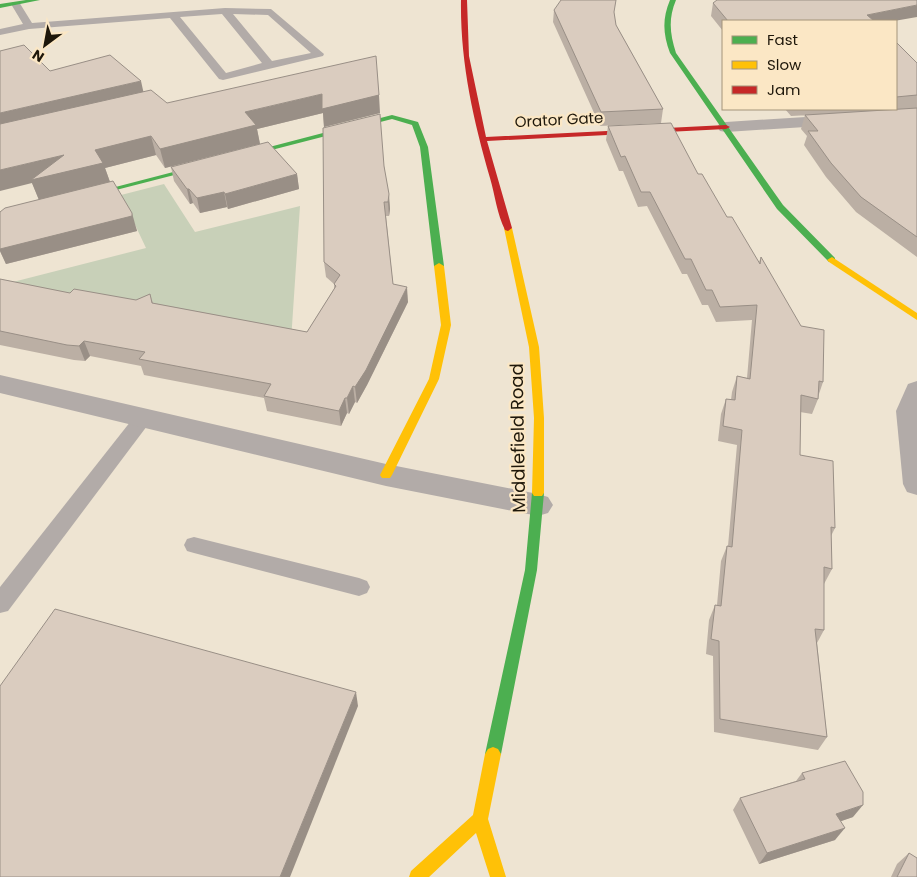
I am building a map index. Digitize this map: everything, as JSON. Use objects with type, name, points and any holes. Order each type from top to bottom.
[{"type":"street","points":[[0,6],[37,0]]},
{"type":"street","name":"Middlefield Road","points":[[464,0],[462,29],[467,68],[518,269],[534,348],[539,418],[538,505],[531,570],[480,819],[498,877]]},
{"type":"street","points":[[673,0],[665,15],[665,29],[673,53],[726,127],[780,208],[829,258],[917,317]]},
{"type":"street","points":[[726,127],[917,115]]},
{"type":"street","points":[[68,200],[392,117],[415,124],[424,147],[446,325],[434,379],[386,475]]},
{"type":"street","name":"Orator Gate","points":[[484,139],[726,127]]},
{"type":"street","points":[[0,384],[386,475],[538,505]]},
{"type":"street","points":[[917,390],[909,411],[917,484]]},
{"type":"street","points":[[418,877],[480,819]]},
{"type":"lane","points":[[16,4],[29,26]]},
{"type":"lane","points":[[225,12],[269,65]]},
{"type":"lane","points":[[0,32],[29,26],[173,15],[271,12],[319,54],[223,77],[173,15]]},
{"type":"lane","points":[[0,604],[144,417]]},
{"type":"lane","points":[[194,545],[359,586]]},
{"type":"green space","points":[[164,184],[195,232],[300,206],[291,341],[9,283],[146,248],[121,195]]},
{"type":"building","points":[[561,0],[616,0],[614,12],[616,25],[663,109],[601,112],[554,10]]},
{"type":"building","points":[[717,0],[917,0],[917,5],[867,15],[873,20],[727,20],[713,3]]},
{"type":"building","points":[[897,43],[917,63],[917,95],[897,97]]},
{"type":"building","points":[[24,45],[50,71],[110,55],[141,81],[0,113],[0,51]]},
{"type":"building","points":[[376,56],[379,95],[322,109],[322,94],[245,112],[256,125],[160,149],[151,136],[95,150],[103,163],[31,180],[64,155],[0,170],[0,124],[151,90],[167,103]]},
{"type":"building","points":[[917,108],[917,237],[861,197],[831,163],[808,131],[818,131],[805,115]]},
{"type":"building","points":[[380,114],[384,166],[389,194],[388,202],[384,202],[393,284],[407,287],[366,370],[355,387],[353,386],[347,398],[345,398],[339,411],[264,396],[271,384],[139,359],[145,352],[84,341],[79,346],[67,345],[0,331],[0,279],[70,293],[74,289],[136,300],[150,294],[152,303],[307,332],[336,286],[334,284],[340,275],[324,262],[323,128]]},
{"type":"building","points":[[671,123],[698,174],[702,174],[727,217],[732,217],[760,264],[761,257],[801,326],[824,330],[823,382],[819,381],[818,399],[801,395],[800,455],[833,461],[835,528],[831,527],[832,569],[824,567],[824,630],[815,629],[827,737],[720,719],[719,641],[711,639],[715,605],[721,606],[727,546],[732,547],[742,430],[723,426],[726,399],[735,400],[737,376],[750,379],[757,305],[720,307],[712,290],[706,290],[691,259],[685,259],[650,192],[641,192],[625,156],[621,157],[608,126]]},
{"type":"building","points":[[268,142],[297,174],[225,194],[224,192],[197,198],[187,189],[171,167]]},
{"type":"building","points":[[113,181],[132,216],[0,249],[0,212],[5,208]]},
{"type":"building","points":[[55,609],[356,692],[280,877],[0,877],[0,686]]},
{"type":"building","points":[[845,761],[863,792],[863,805],[836,814],[845,828],[767,853],[740,798],[805,779],[802,773]]},
{"type":"building","points":[[909,853],[917,858],[917,877],[897,877]]},
{"type":"traffic: fast","points":[[0,6],[37,0]]},
{"type":"traffic: fast","points":[[673,0],[667,20],[673,53],[780,207],[832,260]]},
{"type":"traffic: fast","points":[[81,197],[392,117],[415,124],[424,147],[439,266]]},
{"type":"traffic: fast","points":[[493,754],[531,570],[538,493]]},
{"type":"traffic: slow","points":[[508,228],[534,347],[539,418],[538,493]]},
{"type":"traffic: slow","points":[[832,260],[917,317]]},
{"type":"traffic: slow","points":[[386,475],[434,379],[446,325],[439,266]]},
{"type":"traffic: slow","points":[[493,754],[480,819],[498,877]]},
{"type":"traffic: slow","points":[[417,877],[480,819]]},
{"type":"traffic: jam","points":[[464,0],[466,56],[471,86],[484,144],[508,228]]},
{"type":"traffic: jam","points":[[484,139],[726,127]]}]
